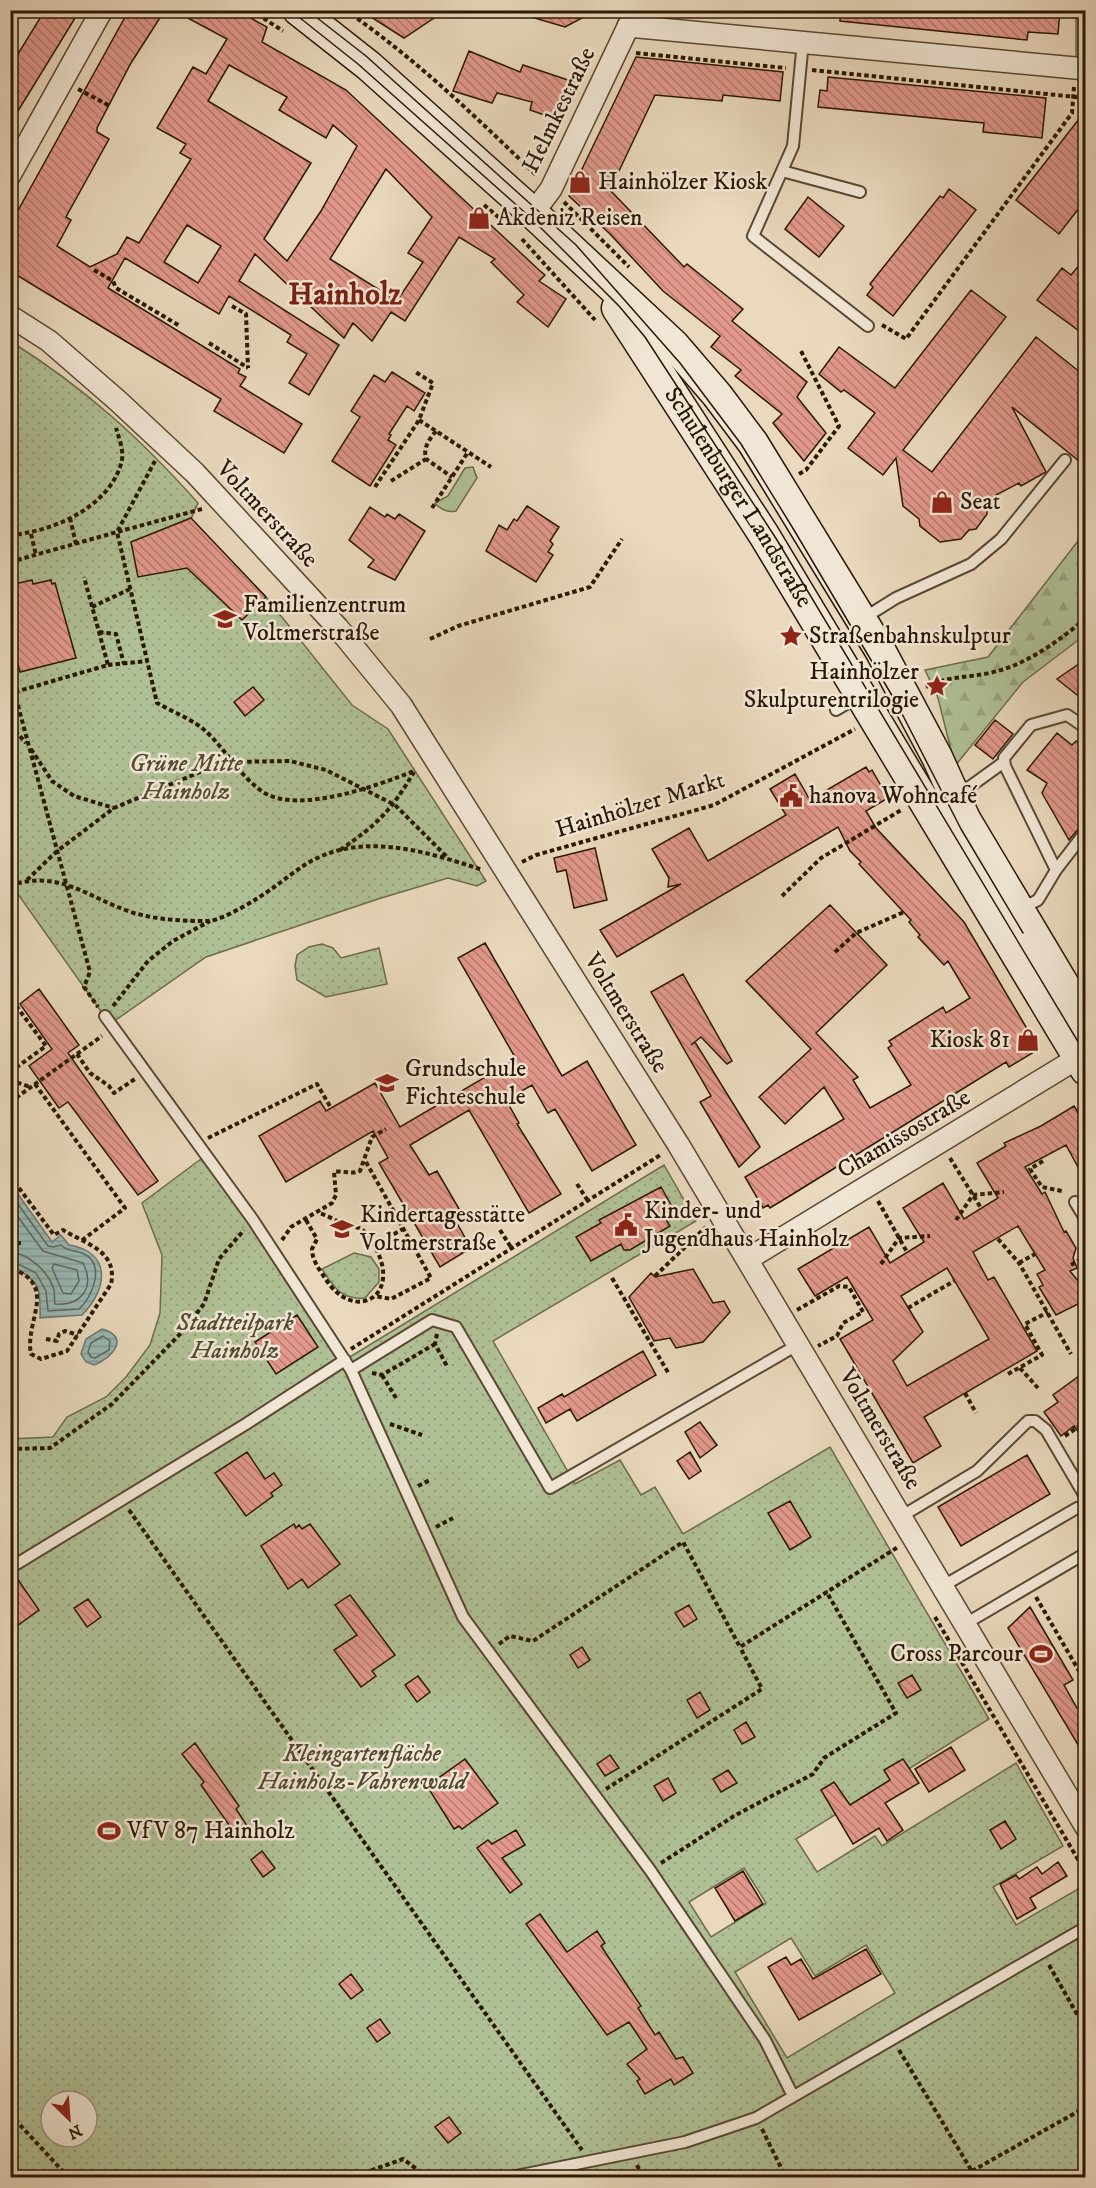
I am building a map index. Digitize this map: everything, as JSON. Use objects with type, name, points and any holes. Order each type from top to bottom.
[{"type":"main road","name":"Schulenburger Landstraße","points":[[295,24],[369,66],[520,224],[591,268],[674,345],[717,395],[753,443],[861,619],[907,698],[937,757],[954,798],[1086,1022]]},
{"type":"main road","name":"Schulenburger Landstraße","points":[[591,268],[724,472],[847,704],[1083,1060]]},
{"type":"street","points":[[10,175],[102,10]]},
{"type":"street","name":"Helmkestraße","points":[[520,224],[551,189],[632,19],[803,41],[1081,68]]},
{"type":"street","name":"Voltmerstraße","points":[[10,316],[49,340],[195,473],[338,628],[391,692],[436,759],[678,1144],[802,1348],[1086,1827]]},
{"type":"street","name":"Chamissostraße","points":[[748,1259],[940,1142],[1083,1060]]},
{"type":"lane","points":[[803,41],[793,146],[753,236],[868,326]]},
{"type":"lane","points":[[782,171],[860,192]]},
{"type":"lane","points":[[861,619],[896,598],[971,564],[1001,539],[1065,460]]},
{"type":"lane","points":[[954,798],[1004,762],[1006,755],[1031,725],[1067,715],[1086,728]]},
{"type":"lane","points":[[1004,762],[1056,870]]},
{"type":"lane","points":[[1020,909],[1038,900],[1056,870],[1086,831]]},
{"type":"lane","points":[[105,1016],[253,1220],[346,1362],[375,1419],[463,1617],[650,1870],[765,2040],[793,2096]]},
{"type":"lane","points":[[1075,1202],[1086,1220]]},
{"type":"lane","points":[[10,1568],[346,1362],[432,1320],[456,1327],[550,1488],[802,1348]]},
{"type":"lane","points":[[902,1516],[977,1471],[1028,1421],[1035,1420],[1046,1430],[1086,1498]]},
{"type":"lane","points":[[943,1587],[1077,1508]]},
{"type":"lane","points":[[964,1624],[1086,1553]]},
{"type":"lane","points":[[506,2178],[685,2142],[756,2118],[1086,1927]]},
{"type":"path","points":[[251,10],[295,24]]},
{"type":"path","points":[[616,51],[1086,98]]},
{"type":"path","points":[[868,326],[878,322],[906,339],[1072,113],[1073,97],[1081,68]]},
{"type":"path","points":[[62,80],[110,106]]},
{"type":"path","points":[[481,201],[520,224],[600,326]]},
{"type":"path","points":[[94,270],[113,281],[116,288],[180,326]]},
{"type":"path","points":[[208,343],[248,368],[246,314],[232,306]]},
{"type":"path","points":[[797,476],[806,470],[839,426],[800,349]]},
{"type":"path","points":[[375,487],[419,420],[434,382],[414,371]]},
{"type":"path","points":[[419,420],[491,467]]},
{"type":"path","points":[[10,535],[31,534],[70,518],[97,498],[113,480],[122,463],[122,447],[116,428]]},
{"type":"path","points":[[436,431],[424,452],[426,459],[452,477]]},
{"type":"path","points":[[432,508],[468,452]]},
{"type":"path","points":[[391,481],[426,459]]},
{"type":"path","points":[[155,461],[117,532],[157,704],[202,728],[263,793],[298,801],[367,790],[414,771],[436,759]]},
{"type":"path","points":[[10,562],[203,509]]},
{"type":"path","points":[[70,518],[76,544]]},
{"type":"path","points":[[31,534],[36,555]]},
{"type":"path","points":[[430,639],[458,626],[590,587],[622,539]]},
{"type":"path","points":[[84,577],[108,665]]},
{"type":"path","points":[[92,607],[130,590]]},
{"type":"path","points":[[907,698],[954,676],[993,673],[1012,665],[1048,648],[1086,618]]},
{"type":"path","points":[[99,632],[116,634],[124,664]]},
{"type":"path","points":[[15,692],[108,665],[147,661]]},
{"type":"path","points":[[10,676],[90,972],[84,987],[105,1016],[148,961],[173,941],[266,893],[308,863],[337,852],[378,846],[412,848],[485,871],[506,870]]},
{"type":"path","points":[[847,704],[862,736]]},
{"type":"path","points":[[10,725],[29,746],[52,781],[74,796],[114,808]]},
{"type":"path","name":"Hainhölzer Markt","points":[[506,870],[536,855],[714,805],[857,728]]},
{"type":"path","points":[[26,880],[56,852],[114,808],[200,772],[233,762],[290,761],[326,770],[395,805],[449,860]]},
{"type":"path","points":[[337,852],[372,828],[395,805],[414,771]]},
{"type":"path","points":[[782,896],[821,858],[905,808]]},
{"type":"path","points":[[10,885],[26,880],[64,882],[103,901],[152,917],[210,921]]},
{"type":"path","points":[[835,952],[856,933],[904,912]]},
{"type":"path","points":[[10,1072],[46,1046],[14,1003]]},
{"type":"path","points":[[10,1102],[113,1028]]},
{"type":"path","points":[[77,1054],[114,1094],[145,1072]]},
{"type":"path","points":[[79,1069],[85,1065]]},
{"type":"path","points":[[10,1080],[33,1086],[125,1208],[81,1241]]},
{"type":"path","points":[[197,1144],[317,1084],[331,1108]]},
{"type":"path","points":[[282,1240],[291,1227],[319,1213],[332,1203],[336,1195],[334,1172],[355,1174],[360,1171],[366,1162],[372,1137],[386,1129]]},
{"type":"path","points":[[940,1142],[981,1208]]},
{"type":"path","points":[[346,1362],[512,1249],[678,1144]]},
{"type":"path","points":[[1043,1161],[1030,1169],[1042,1188],[1062,1191]]},
{"type":"path","points":[[366,1162],[431,1278],[392,1299],[375,1296]]},
{"type":"path","points":[[10,1176],[54,1235],[63,1230],[103,1251],[112,1268],[111,1284],[67,1351],[41,1359],[31,1354],[28,1340],[39,1302],[38,1294],[28,1278],[10,1268]]},
{"type":"path","points":[[577,1184],[588,1201]]},
{"type":"path","points":[[869,1185],[907,1252]]},
{"type":"path","points":[[973,1195],[1004,1192]]},
{"type":"path","points":[[956,1220],[973,1195]]},
{"type":"path","points":[[306,1220],[317,1239],[312,1249],[316,1263],[339,1297],[352,1302],[363,1302],[375,1296],[383,1285],[385,1272],[374,1245],[359,1227],[348,1226],[338,1219],[319,1213]]},
{"type":"path","points":[[10,1449],[50,1449],[112,1404],[182,1332],[204,1304],[224,1251],[253,1220]]},
{"type":"path","points":[[655,1276],[707,1227]]},
{"type":"path","points":[[374,1245],[403,1229]]},
{"type":"path","points":[[500,1230],[512,1249]]},
{"type":"path","points":[[899,1238],[930,1236]]},
{"type":"path","points":[[881,1264],[899,1238]]},
{"type":"path","points":[[998,1239],[1019,1263],[1071,1354]]},
{"type":"path","points":[[10,1244],[21,1243]]},
{"type":"path","points":[[1019,1263],[1035,1254]]},
{"type":"path","points":[[1071,1265],[1086,1256]]},
{"type":"path","points":[[612,1278],[669,1374]]},
{"type":"path","points":[[908,1308],[954,1281]]},
{"type":"path","points":[[783,1317],[833,1287],[849,1287],[860,1302],[863,1312],[843,1323],[837,1336],[802,1348]]},
{"type":"path","points":[[1008,1374],[1042,1355],[1025,1324],[1048,1312]]},
{"type":"path","points":[[46,1339],[57,1341],[59,1334],[64,1331],[78,1335]]},
{"type":"path","points":[[382,1375],[435,1344]]},
{"type":"path","points":[[346,1362],[382,1375],[396,1398]]},
{"type":"path","points":[[1020,1368],[1038,1388]]},
{"type":"path","points":[[965,1393],[976,1413]]},
{"type":"path","points":[[375,1419],[422,1435]]},
{"type":"path","points":[[122,1500],[589,2160]]},
{"type":"path","points":[[740,1647],[826,1591],[915,1538]]},
{"type":"path","points":[[488,1652],[510,1636],[533,1641],[683,1542],[762,1689],[596,1795]]},
{"type":"path","points":[[1030,1586],[1086,1683]]},
{"type":"path","points":[[650,1870],[735,1816],[813,1773],[824,1758],[896,1713],[826,1591]]},
{"type":"path","points":[[1042,1953],[1086,2030]]},
{"type":"path","points":[[893,2039],[976,2178]]},
{"type":"path","points":[[972,2171],[1086,2107]]},
{"type":"path","points":[[10,2114],[69,2178]]},
{"type":"path","points":[[756,2118],[786,2178]]},
{"type":"path","points":[[350,2178],[403,2158],[429,2178]]},
{"type":"green space","points":[[1076,11],[1085,11],[1085,68],[1076,68]]},
{"type":"green space","name":"Grüne Mitte Hainholz","points":[[10,341],[63,377],[110,415],[155,457],[198,503],[191,519],[266,597],[352,705],[388,729],[486,881],[477,886],[448,878],[206,957],[110,1024],[15,890],[11,872]]},
{"type":"green space","points":[[473,467],[477,478],[456,511],[447,511],[435,503],[448,496],[465,468]]},
{"type":"green space","points":[[1085,532],[1085,635],[1023,682],[955,766],[938,698],[925,670],[988,657]]},
{"type":"green space","points":[[322,944],[333,948],[341,958],[379,948],[387,984],[326,997],[297,980],[295,966],[297,955],[309,947]]},
{"type":"green space","name":"Kleingartenfläche Hainholz-Vahrenwald","points":[[205,1156],[345,1360],[664,1165],[696,1221],[493,1341],[575,1484],[620,1460],[641,1495],[655,1487],[683,1534],[830,1447],[989,1719],[796,1839],[817,1872],[875,1836],[882,1846],[1016,1763],[1063,1846],[993,1887],[1016,1925],[1085,1885],[1085,2177],[11,2177],[10,1439],[53,1437],[67,1417],[106,1397],[126,1377],[150,1345],[160,1313],[162,1255],[142,1203]],"holes":[[[744,1868],[766,1903],[711,1937],[689,1902]],[[791,1938],[815,1976],[866,1945],[895,1993],[787,2058],[735,1972]]]},
{"type":"green space","points":[[354,1253],[371,1257],[379,1269],[379,1282],[365,1298],[344,1295],[322,1269]]},
{"type":"water","points":[[10,1183],[52,1242],[61,1235],[69,1245],[93,1255],[99,1263],[101,1283],[91,1305],[82,1315],[40,1318],[40,1297],[36,1285],[11,1264]]},
{"type":"water","points":[[102,1329],[116,1337],[116,1347],[107,1358],[94,1365],[86,1362],[81,1354],[86,1339]]},
{"type":"building","points":[[45,10],[80,10],[10,124],[10,67]]},
{"type":"building","points":[[129,10],[165,10],[131,63],[97,128],[97,132],[109,139],[66,217],[71,220],[57,246],[90,267],[117,254],[127,237],[139,243],[191,159],[180,153],[186,144],[157,128],[193,67],[206,74],[227,39],[173,10],[236,10],[267,27],[262,42],[346,90],[545,275],[539,281],[566,299],[548,327],[517,302],[524,295],[491,262],[495,259],[459,237],[405,321],[391,312],[372,341],[353,323],[344,338],[255,254],[239,281],[339,345],[309,395],[289,383],[307,354],[287,342],[291,335],[229,296],[219,314],[125,258],[108,288],[240,369],[238,373],[246,377],[240,386],[302,424],[284,453],[214,411],[221,399],[10,271],[10,225]],"holes":[[[229,65],[287,97],[279,110],[326,138],[333,125],[357,146],[321,211],[287,261],[264,239],[311,163],[208,101]],[[386,169],[432,217],[408,253],[423,262],[397,301],[330,259]],[[187,225],[221,246],[198,283],[164,262]]]},
{"type":"building","points":[[360,10],[446,10],[404,38]]},
{"type":"building","points":[[522,10],[597,10],[565,27],[521,14]]},
{"type":"building","points":[[841,10],[1060,10],[1058,34],[1028,32],[1027,40],[840,21]]},
{"type":"building","points":[[469,51],[520,72],[523,65],[574,82],[559,120],[530,110],[532,102],[497,93],[492,103],[453,91]]},
{"type":"building","points":[[636,57],[783,72],[780,101],[723,95],[722,101],[655,95],[610,190],[684,267],[687,264],[743,309],[732,321],[807,382],[797,397],[826,433],[804,461],[773,423],[782,414],[735,376],[741,370],[711,347],[720,336],[663,291],[610,234],[569,196]]},
{"type":"building","points":[[828,77],[1046,98],[1042,138],[983,132],[984,123],[818,107],[820,90],[827,91]]},
{"type":"building","points":[[1086,110],[1086,199],[1059,234],[1016,200]]},
{"type":"building","points":[[949,189],[976,210],[893,316],[867,295],[873,287],[870,284],[940,196],[943,198]]},
{"type":"building","points":[[808,197],[844,226],[819,257],[785,229]]},
{"type":"building","points":[[1086,257],[1086,336],[1037,300],[1062,268],[1071,275]]},
{"type":"building","points":[[971,290],[1006,317],[903,450],[932,472],[1036,337],[1086,377],[1086,453],[1079,461],[1012,407],[1046,472],[1021,486],[1019,483],[996,495],[987,507],[987,514],[976,529],[969,530],[961,539],[940,542],[920,526],[919,519],[903,506],[896,458],[883,475],[848,448],[875,413],[844,390],[841,392],[819,374],[839,347],[895,388]]},
{"type":"building","points":[[392,372],[425,393],[414,411],[407,406],[389,434],[391,435],[388,440],[396,445],[370,486],[332,461],[360,417],[351,411],[374,375],[385,382]]},
{"type":"building","points":[[527,506],[559,527],[550,541],[553,544],[548,552],[553,555],[536,582],[486,551],[499,525],[507,530],[514,519],[517,521]]},
{"type":"building","points":[[370,507],[385,517],[387,514],[395,519],[399,514],[425,531],[395,580],[368,567],[374,560],[349,540]]},
{"type":"building","points":[[191,518],[266,597],[242,620],[187,568],[138,577],[131,542]]},
{"type":"building","points":[[32,580],[33,584],[51,580],[52,584],[55,583],[76,658],[20,672],[10,637],[10,585]]},
{"type":"building","points":[[1086,659],[1086,702],[1057,679]]},
{"type":"building","points":[[253,687],[264,700],[245,716],[234,702]]},
{"type":"building","points":[[995,720],[1013,734],[993,759],[975,745]]},
{"type":"building","points":[[1057,733],[1072,745],[1076,741],[1086,748],[1086,820],[1069,840],[1042,793],[1047,783],[1027,770]]},
{"type":"building","points":[[866,767],[869,772],[872,770],[888,798],[866,811],[876,828],[964,922],[1039,1049],[1009,1067],[1006,1062],[770,1208],[768,1205],[763,1208],[745,1177],[844,1119],[824,1087],[785,1124],[759,1097],[811,1049],[746,981],[830,905],[887,965],[816,1033],[858,1077],[853,1080],[870,1108],[911,1085],[888,1048],[892,1045],[889,1041],[943,1007],[946,1013],[970,998],[948,961],[944,965],[918,937],[920,935],[909,922],[911,920],[859,864],[861,862],[850,851],[838,827],[617,957],[600,930],[681,884],[668,887],[669,878],[652,849],[689,828],[708,861],[786,815],[770,789],[795,774],[810,800]]},
{"type":"building","points":[[595,848],[607,900],[574,908],[566,870],[557,872],[554,858]]},
{"type":"building","points":[[485,943],[562,1076],[587,1061],[636,1145],[592,1171],[555,1109],[548,1113],[532,1085],[506,1100],[519,1123],[517,1124],[561,1194],[529,1213],[469,1110],[410,1145],[429,1175],[437,1171],[462,1214],[454,1218],[471,1248],[440,1267],[379,1163],[388,1158],[373,1131],[286,1182],[259,1136],[320,1101],[326,1111],[375,1083],[400,1127],[516,1059],[458,958]]},
{"type":"building","points":[[683,974],[732,1061],[727,1064],[701,1037],[691,1045],[695,1042],[760,1147],[739,1167],[700,1102],[711,1096],[651,992]]},
{"type":"building","points":[[39,989],[79,1045],[68,1053],[158,1181],[138,1195],[68,1102],[59,1108],[29,1066],[52,1049],[20,1004]]},
{"type":"building","points":[[1074,1106],[1086,1125],[1086,1182],[1066,1145],[1025,1167],[1042,1194],[1045,1192],[1064,1232],[1066,1231],[1076,1248],[1073,1258],[1077,1268],[1070,1271],[1086,1291],[1086,1300],[1056,1315],[1039,1287],[1043,1285],[1037,1274],[1045,1270],[1018,1226],[973,1252],[988,1280],[994,1277],[1037,1351],[924,1417],[941,1446],[913,1463],[840,1339],[873,1320],[847,1277],[815,1296],[798,1269],[869,1227],[890,1263],[924,1242],[903,1208],[943,1183],[964,1219],[998,1198],[977,1163],[1006,1146],[1004,1143],[1041,1126]],"holes":[[[947,1268],[989,1339],[907,1386],[893,1361],[923,1332],[901,1296]]]},
{"type":"building","name":"Kinder- und Jugendhaus Hainholz","points":[[661,1187],[675,1212],[665,1218],[670,1226],[630,1250],[624,1250],[621,1244],[591,1261],[576,1237],[601,1223],[599,1220]]},
{"type":"building","points":[[693,1269],[713,1303],[724,1301],[730,1312],[703,1342],[676,1348],[670,1338],[654,1341],[629,1297],[651,1273],[655,1277]]},
{"type":"building","points":[[297,1315],[318,1347],[276,1374],[255,1342]]},
{"type":"building","points":[[643,1351],[656,1375],[577,1421],[570,1409],[546,1423],[538,1408],[562,1394],[564,1397]]},
{"type":"building","points":[[1086,1371],[1086,1442],[1074,1426],[1061,1436],[1044,1412],[1058,1402],[1053,1395]]},
{"type":"building","points":[[700,1422],[717,1445],[700,1458],[685,1432]]},
{"type":"building","points":[[247,1452],[265,1479],[274,1473],[282,1485],[271,1493],[273,1496],[246,1516],[215,1473]]},
{"type":"building","points":[[690,1452],[701,1471],[689,1479],[677,1461]]},
{"type":"building","points":[[1027,1455],[1050,1494],[961,1546],[938,1507]]},
{"type":"building","points":[[790,1501],[811,1537],[790,1550],[768,1513]]},
{"type":"building","points":[[294,1524],[296,1528],[299,1525],[302,1529],[310,1524],[340,1564],[308,1588],[302,1579],[288,1589],[261,1546]]},
{"type":"building","points":[[14,1574],[39,1610],[10,1631],[10,1575]]},
{"type":"building","points":[[350,1595],[395,1655],[372,1671],[376,1676],[361,1687],[334,1650],[357,1635],[335,1605]]},
{"type":"building","points":[[88,1599],[101,1617],[87,1627],[74,1608]]},
{"type":"building","points":[[689,1605],[697,1619],[684,1627],[675,1613]]},
{"type":"building","points":[[1030,1607],[1073,1680],[1064,1685],[1077,1708],[1086,1709],[1086,1758],[1008,1628]]},
{"type":"building","points":[[582,1647],[590,1660],[578,1668],[570,1655]]},
{"type":"building","points":[[912,1675],[921,1690],[907,1698],[898,1683]]},
{"type":"building","points":[[418,1676],[430,1692],[417,1702],[405,1685]]},
{"type":"building","points":[[700,1692],[710,1710],[697,1718],[687,1700]]},
{"type":"building","points":[[746,1722],[755,1737],[742,1744],[734,1730]]},
{"type":"building","points":[[195,1743],[239,1806],[236,1809],[248,1827],[236,1835],[201,1785],[204,1782],[182,1754]]},
{"type":"building","points":[[951,1747],[965,1770],[929,1792],[915,1769]]},
{"type":"building","points":[[610,1755],[619,1768],[605,1776],[597,1764]]},
{"type":"building","points":[[465,1759],[498,1803],[462,1829],[459,1826],[454,1829],[427,1786]]},
{"type":"building","points":[[903,1759],[919,1783],[885,1803],[903,1830],[887,1841],[879,1828],[853,1844],[821,1790],[834,1782],[850,1805],[890,1780],[884,1770]]},
{"type":"building","points":[[728,1770],[737,1783],[721,1792],[713,1779]]},
{"type":"building","points":[[668,1778],[676,1793],[663,1801],[654,1786]]},
{"type":"building","points":[[1005,1821],[1016,1839],[1001,1849],[990,1830]]},
{"type":"building","points":[[516,1830],[525,1845],[502,1858],[522,1884],[510,1893],[477,1848],[488,1840],[492,1844]]},
{"type":"building","points":[[262,1851],[275,1868],[263,1877],[251,1860]]},
{"type":"building","points":[[1058,1862],[1067,1876],[1030,1898],[1036,1908],[1017,1919],[1000,1884],[1016,1875],[1019,1879],[1037,1867],[1042,1874]]},
{"type":"building","points":[[743,1871],[763,1904],[735,1921],[715,1888]]},
{"type":"building","points":[[540,1914],[567,1952],[597,1931],[605,1943],[601,1946],[641,2006],[638,2008],[655,2035],[659,2032],[676,2059],[683,2057],[693,2073],[674,2085],[671,2079],[645,2094],[637,2081],[640,2079],[627,2064],[647,2049],[629,2022],[607,2035],[526,1924]]},
{"type":"building","points":[[866,1949],[881,1974],[799,2020],[768,1967],[786,1957],[791,1965],[801,1959],[813,1979]]},
{"type":"building","points":[[351,1974],[363,1990],[351,1999],[339,1984]]},
{"type":"building","points":[[380,2019],[390,2033],[377,2042],[367,2028]]},
{"type":"building","points":[[449,2117],[461,2133],[448,2143],[435,2127]]},
{"type":"tram line","points":[[290,10],[358,64],[530,217],[619,306],[645,337],[777,540],[1086,1055]]},
{"type":"tram line","points":[[307,10],[366,56],[576,245],[680,363],[741,444],[794,530],[897,704],[961,829],[1023,933]]},
{"type":"place","name":"Hainhölzer Kiosk","points":[[580,182]]},
{"type":"place","name":"Akdeniz Reisen","points":[[479,218]]},
{"type":"place","name":"Seat","points":[[942,502]]},
{"type":"place","name":"Familienzentrum Voltmerstraße","points":[[225,619]]},
{"type":"place","name":"Straßenbahnskulptur","points":[[791,636]]},
{"type":"place","name":"Hainhölzer Skulpturentrilogie","points":[[937,686]]},
{"type":"place","name":"hanova Wohncafé","points":[[791,796]]},
{"type":"place","name":"Kiosk 81","points":[[1028,1040]]},
{"type":"place","name":"Grundschule Fichteschule","points":[[387,1083]]},
{"type":"place","name":"Kinder- und Jugendhaus Hainholz","points":[[626,1225]]},
{"type":"place","name":"Kindertagesstätte Voltmerstraße","points":[[342,1229]]},
{"type":"place","name":"Cross Parcour","points":[[1041,1654]]},
{"type":"place","name":"VfV 87 Hainholz","points":[[109,1831]]},
{"type":"district","name":"Hainholz","points":[[345,295]]},
{"type":"park label","name":"Stadtteilpark Hainholz","points":[[235,1337]]}]
